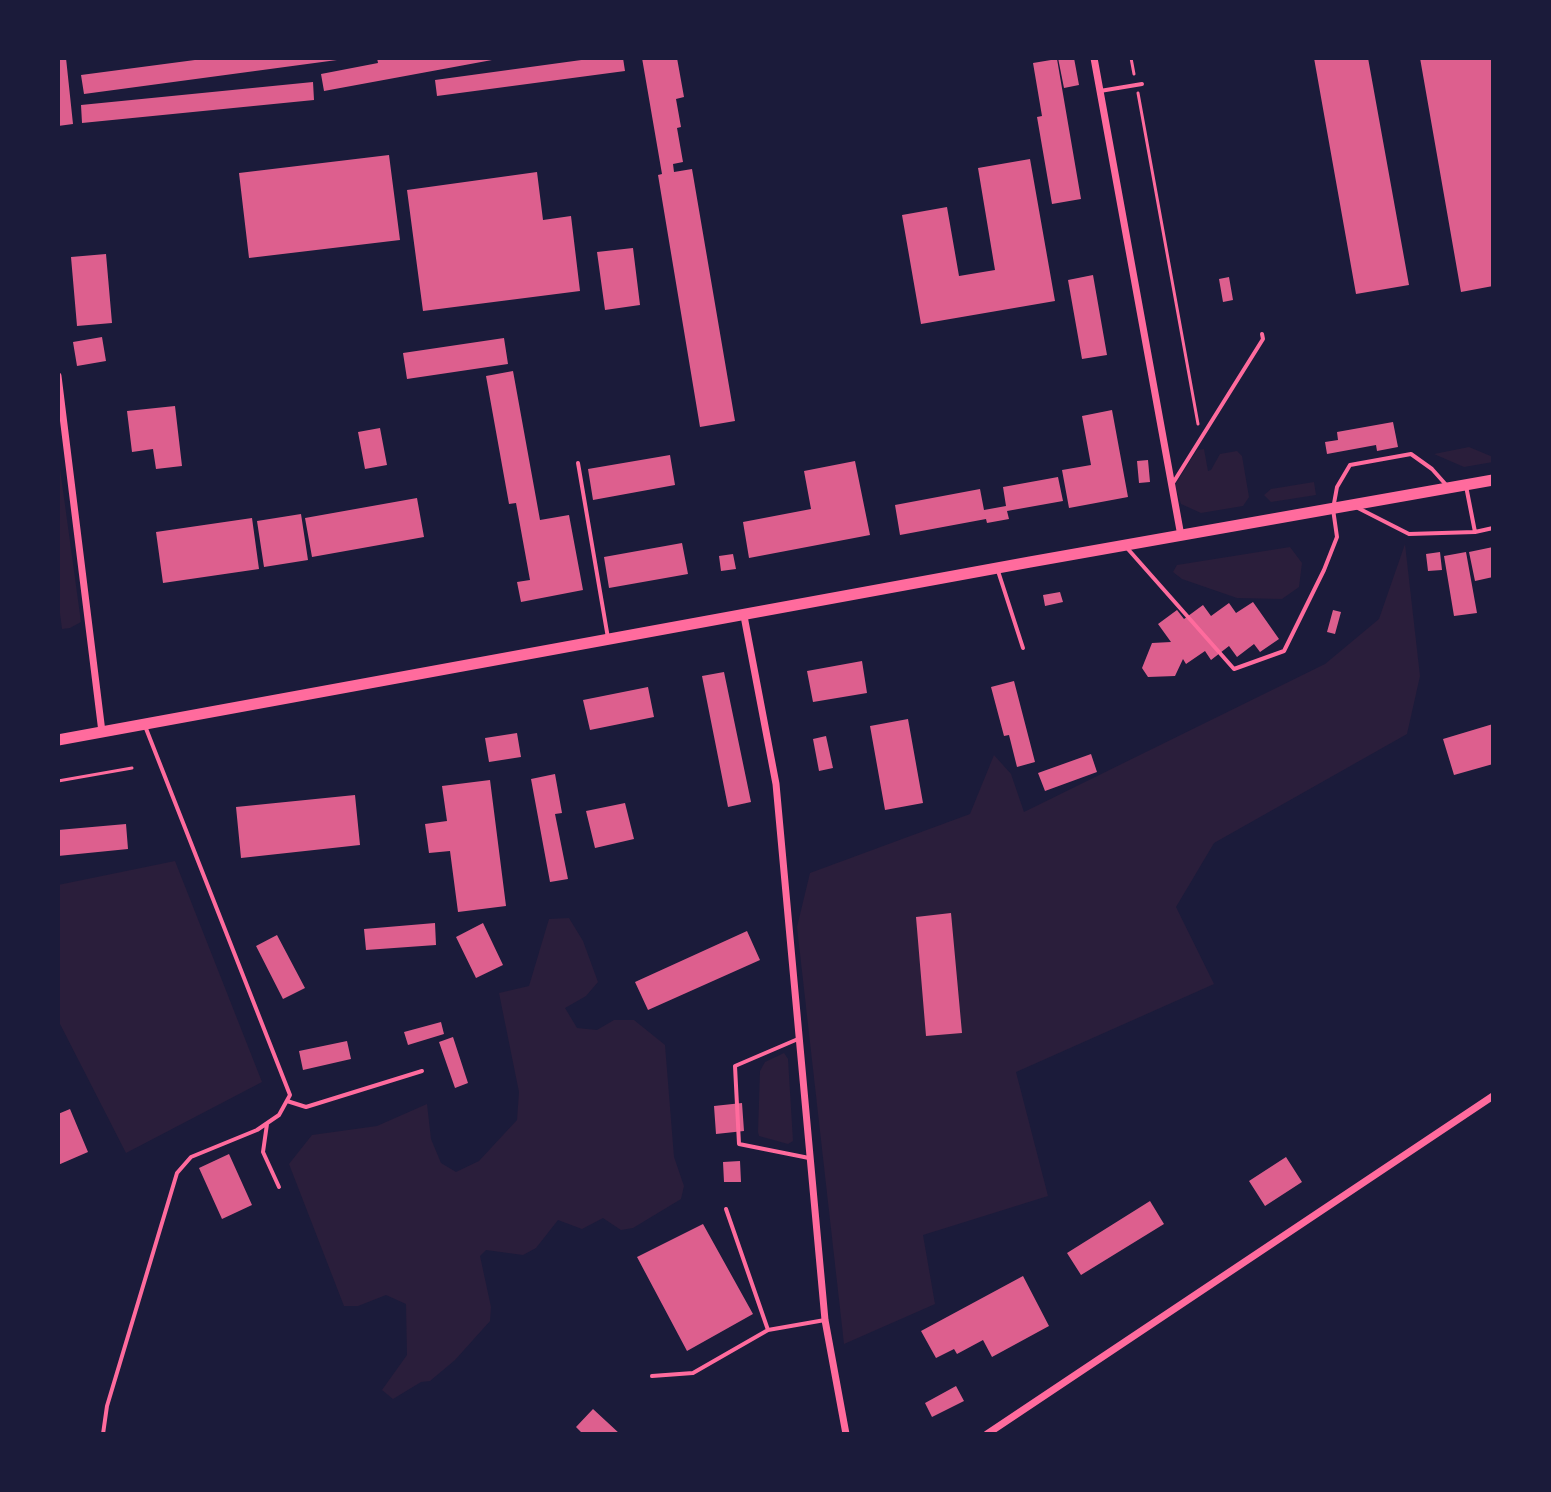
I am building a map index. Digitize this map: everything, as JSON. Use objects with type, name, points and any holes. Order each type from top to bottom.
[{"type":"main road","points":[[58,740],[1493,480]]},
{"type":"street","points":[[1094,58],[1181,536]]},
{"type":"street","points":[[58,376],[102,732]]},
{"type":"street","points":[[744,616],[776,784],[825,1320],[846,1434]]},
{"type":"street","points":[[987,1434],[1493,1096]]},
{"type":"lane","points":[[1100,91],[1139,84]]},
{"type":"lane","points":[[1172,485],[1263,339],[1262,334]]},
{"type":"lane","points":[[1125,546],[1234,669],[1284,651],[1337,537],[1333,509],[1337,487],[1350,465],[1411,454],[1432,469],[1450,489]]},
{"type":"lane","points":[[578,463],[609,640]]},
{"type":"lane","points":[[1466,485],[1475,532]]},
{"type":"lane","points":[[1354,506],[1409,534],[1475,532],[1493,528]]},
{"type":"lane","points":[[998,569],[1023,648]]},
{"type":"lane","points":[[103,1434],[107,1406],[177,1173],[191,1157],[267,1124],[279,1115],[290,1095],[144,724]]},
{"type":"lane","points":[[798,1039],[735,1066],[739,1144],[811,1158]]},
{"type":"lane","points":[[287,1101],[306,1107],[422,1071]]},
{"type":"lane","points":[[267,1124],[263,1152],[279,1187]]},
{"type":"lane","points":[[726,1209],[768,1330]]},
{"type":"lane","points":[[652,1376],[693,1373],[768,1330],[825,1320]]},
{"type":"path","points":[[1131,58],[1139,84],[1200,438]]},
{"type":"path","points":[[58,781],[132,768]]},
{"type":"shaded area","points":[[1469,447],[1493,457],[1493,462],[1464,467],[1434,454]]},
{"type":"shaded area","points":[[1204,449],[1208,471],[1220,454],[1237,451],[1242,456],[1249,497],[1243,506],[1201,513],[1181,504],[1175,485],[1197,450]]},
{"type":"shaded area","points":[[58,454],[81,622],[62,629],[58,598]]},
{"type":"shaded area","points":[[1314,482],[1316,495],[1271,502],[1264,495],[1271,489]]},
{"type":"shaded area","points":[[1405,544],[1420,676],[1407,734],[1214,843],[1176,907],[1214,984],[1016,1072],[1048,1196],[923,1235],[935,1304],[844,1344],[797,927],[810,873],[970,814],[994,755],[1011,774],[1024,812],[1325,664],[1379,619]]},
{"type":"shaded area","points":[[1290,547],[1302,563],[1299,587],[1282,599],[1237,598],[1182,579],[1173,572],[1177,565]]},
{"type":"shaded area","points":[[175,861],[262,1082],[126,1153],[58,1020],[58,885]]},
{"type":"shaded area","points":[[569,918],[583,941],[598,982],[586,996],[565,1008],[577,1028],[597,1030],[614,1020],[634,1020],[665,1045],[674,1157],[684,1186],[681,1199],[633,1228],[621,1230],[603,1218],[582,1229],[558,1220],[536,1248],[523,1255],[486,1250],[480,1256],[491,1307],[490,1321],[455,1360],[430,1381],[421,1382],[393,1399],[382,1390],[407,1355],[406,1304],[386,1295],[358,1306],[344,1306],[289,1164],[312,1135],[377,1126],[427,1104],[431,1139],[441,1163],[456,1172],[479,1161],[517,1120],[519,1092],[499,993],[529,986],[549,919]]},
{"type":"shaded area","points":[[784,1053],[788,1059],[793,1141],[788,1144],[759,1136],[758,1132],[760,1071],[765,1062]]},
{"type":"building","points":[[58,58],[66,58],[73,124],[58,126]]},
{"type":"building","points":[[210,58],[337,60],[84,94],[81,75]]},
{"type":"building","points":[[377,58],[492,60],[324,91],[321,74],[378,63]]},
{"type":"building","points":[[596,58],[623,58],[625,71],[437,96],[435,80]]},
{"type":"building","points":[[642,58],[677,58],[684,97],[676,99],[683,162],[673,164],[674,172],[692,169],[735,421],[700,427]]},
{"type":"building","points":[[1058,58],[1074,58],[1079,85],[1064,88]]},
{"type":"building","points":[[1314,58],[1368,58],[1409,285],[1356,294]]},
{"type":"building","points":[[1420,58],[1493,58],[1493,286],[1461,292]]},
{"type":"building","points":[[1057,59],[1081,199],[1052,204],[1037,117],[1042,116],[1033,63]]},
{"type":"building","points":[[313,82],[314,100],[82,123],[81,105]]},
{"type":"building","points":[[389,155],[400,240],[249,258],[239,173]]},
{"type":"building","points":[[1030,159],[1055,301],[921,324],[902,215],[947,207],[959,276],[995,270],[978,168]]},
{"type":"building","points":[[537,172],[543,220],[571,216],[580,291],[423,311],[407,190]]},
{"type":"building","points":[[633,248],[640,305],[605,310],[597,252]]},
{"type":"building","points":[[106,254],[112,323],[77,326],[71,257]]},
{"type":"building","points":[[1093,275],[1107,355],[1082,359],[1068,280]]},
{"type":"building","points":[[1229,277],[1233,300],[1223,302],[1219,279]]},
{"type":"building","points":[[102,337],[106,361],[77,366],[73,342]]},
{"type":"building","points":[[504,338],[508,364],[407,379],[403,353]]},
{"type":"building","points":[[513,371],[540,520],[569,515],[583,590],[521,602],[517,582],[530,580],[516,503],[509,504],[486,376]]},
{"type":"building","points":[[175,406],[182,466],[156,469],[153,449],[132,452],[127,411]]},
{"type":"building","points":[[1112,410],[1128,497],[1069,508],[1062,470],[1091,465],[1082,416]]},
{"type":"building","points":[[1393,422],[1398,447],[1377,451],[1376,445],[1327,454],[1325,442],[1338,440],[1337,432]]},
{"type":"building","points":[[380,428],[387,465],[365,469],[358,432]]},
{"type":"building","points":[[670,455],[675,485],[593,500],[588,469]]},
{"type":"building","points":[[1148,460],[1150,482],[1139,483],[1137,461]]},
{"type":"building","points":[[855,461],[870,535],[749,558],[743,522],[811,509],[804,471]]},
{"type":"building","points":[[1058,477],[1063,501],[1007,511],[1009,519],[987,523],[986,519],[900,535],[895,505],[980,489],[984,510],[1006,506],[1003,487]]},
{"type":"building","points":[[417,498],[424,537],[312,557],[305,518]]},
{"type":"building","points":[[301,514],[308,560],[264,567],[257,521]]},
{"type":"building","points":[[252,518],[259,569],[163,583],[156,532]]},
{"type":"building","points":[[682,543],[688,574],[609,588],[604,557]]},
{"type":"building","points":[[1493,547],[1493,577],[1475,581],[1469,552]]},
{"type":"building","points":[[1440,552],[1442,570],[1428,571],[1426,554]]},
{"type":"building","points":[[1466,552],[1477,613],[1454,616],[1444,556]]},
{"type":"building","points":[[733,554],[736,569],[721,571],[719,556]]},
{"type":"building","points":[[1060,592],[1063,602],[1045,606],[1043,595]]},
{"type":"building","points":[[1253,602],[1279,639],[1260,652],[1254,644],[1237,657],[1229,646],[1211,660],[1205,651],[1186,664],[1183,659],[1175,676],[1148,677],[1142,668],[1152,643],[1171,642],[1158,624],[1177,610],[1184,619],[1203,605],[1211,616],[1229,603],[1236,613]]},
{"type":"building","points":[[1333,610],[1341,612],[1335,634],[1327,632]]},
{"type":"building","points":[[862,661],[867,693],[813,702],[807,671]]},
{"type":"building","points":[[724,672],[751,802],[728,807],[702,676]]},
{"type":"building","points":[[1014,681],[1035,762],[1017,767],[1009,735],[1004,736],[991,687]]},
{"type":"building","points":[[648,687],[654,717],[590,730],[583,700]]},
{"type":"building","points":[[908,719],[923,803],[885,810],[870,726]]},
{"type":"building","points":[[1493,724],[1493,764],[1454,775],[1443,739]]},
{"type":"building","points":[[517,733],[521,757],[489,762],[485,738]]},
{"type":"building","points":[[826,736],[833,768],[819,771],[813,739]]},
{"type":"building","points":[[1091,754],[1097,772],[1045,791],[1038,773]]},
{"type":"building","points":[[555,774],[562,813],[555,814],[568,879],[550,882],[531,779]]},
{"type":"building","points":[[490,780],[506,906],[458,912],[450,851],[429,853],[425,824],[447,821],[442,786]]},
{"type":"building","points":[[355,795],[360,845],[241,858],[236,807]]},
{"type":"building","points":[[625,803],[634,839],[595,848],[586,811]]},
{"type":"building","points":[[126,824],[128,849],[58,856],[58,830]]},
{"type":"building","points":[[951,913],[962,1033],[926,1036],[916,917]]},
{"type":"building","points":[[435,923],[436,945],[366,950],[364,929]]},
{"type":"building","points":[[483,923],[503,965],[476,978],[456,937]]},
{"type":"building","points":[[747,931],[760,960],[648,1010],[635,982]]},
{"type":"building","points":[[277,935],[305,988],[283,999],[256,946]]},
{"type":"building","points":[[441,1022],[444,1034],[408,1045],[404,1032]]},
{"type":"building","points":[[453,1037],[468,1083],[455,1088],[439,1042]]},
{"type":"building","points":[[347,1041],[351,1059],[303,1070],[299,1051]]},
{"type":"building","points":[[742,1103],[744,1131],[716,1134],[714,1106]]},
{"type":"building","points":[[70,1109],[88,1152],[58,1165],[58,1114]]},
{"type":"building","points":[[229,1154],[252,1205],[222,1219],[199,1168]]},
{"type":"building","points":[[1286,1157],[1302,1182],[1265,1206],[1249,1181]]},
{"type":"building","points":[[740,1161],[741,1182],[724,1182],[723,1162]]},
{"type":"building","points":[[1150,1201],[1164,1224],[1081,1275],[1067,1253]]},
{"type":"building","points":[[703,1224],[753,1314],[687,1351],[637,1257]]},
{"type":"building","points":[[1023,1276],[1049,1326],[992,1357],[983,1340],[957,1354],[954,1349],[936,1358],[921,1331]]},
{"type":"building","points":[[956,1386],[964,1401],[932,1417],[925,1403]]},
{"type":"building","points":[[593,1409],[620,1434],[583,1434],[576,1427]]}]
